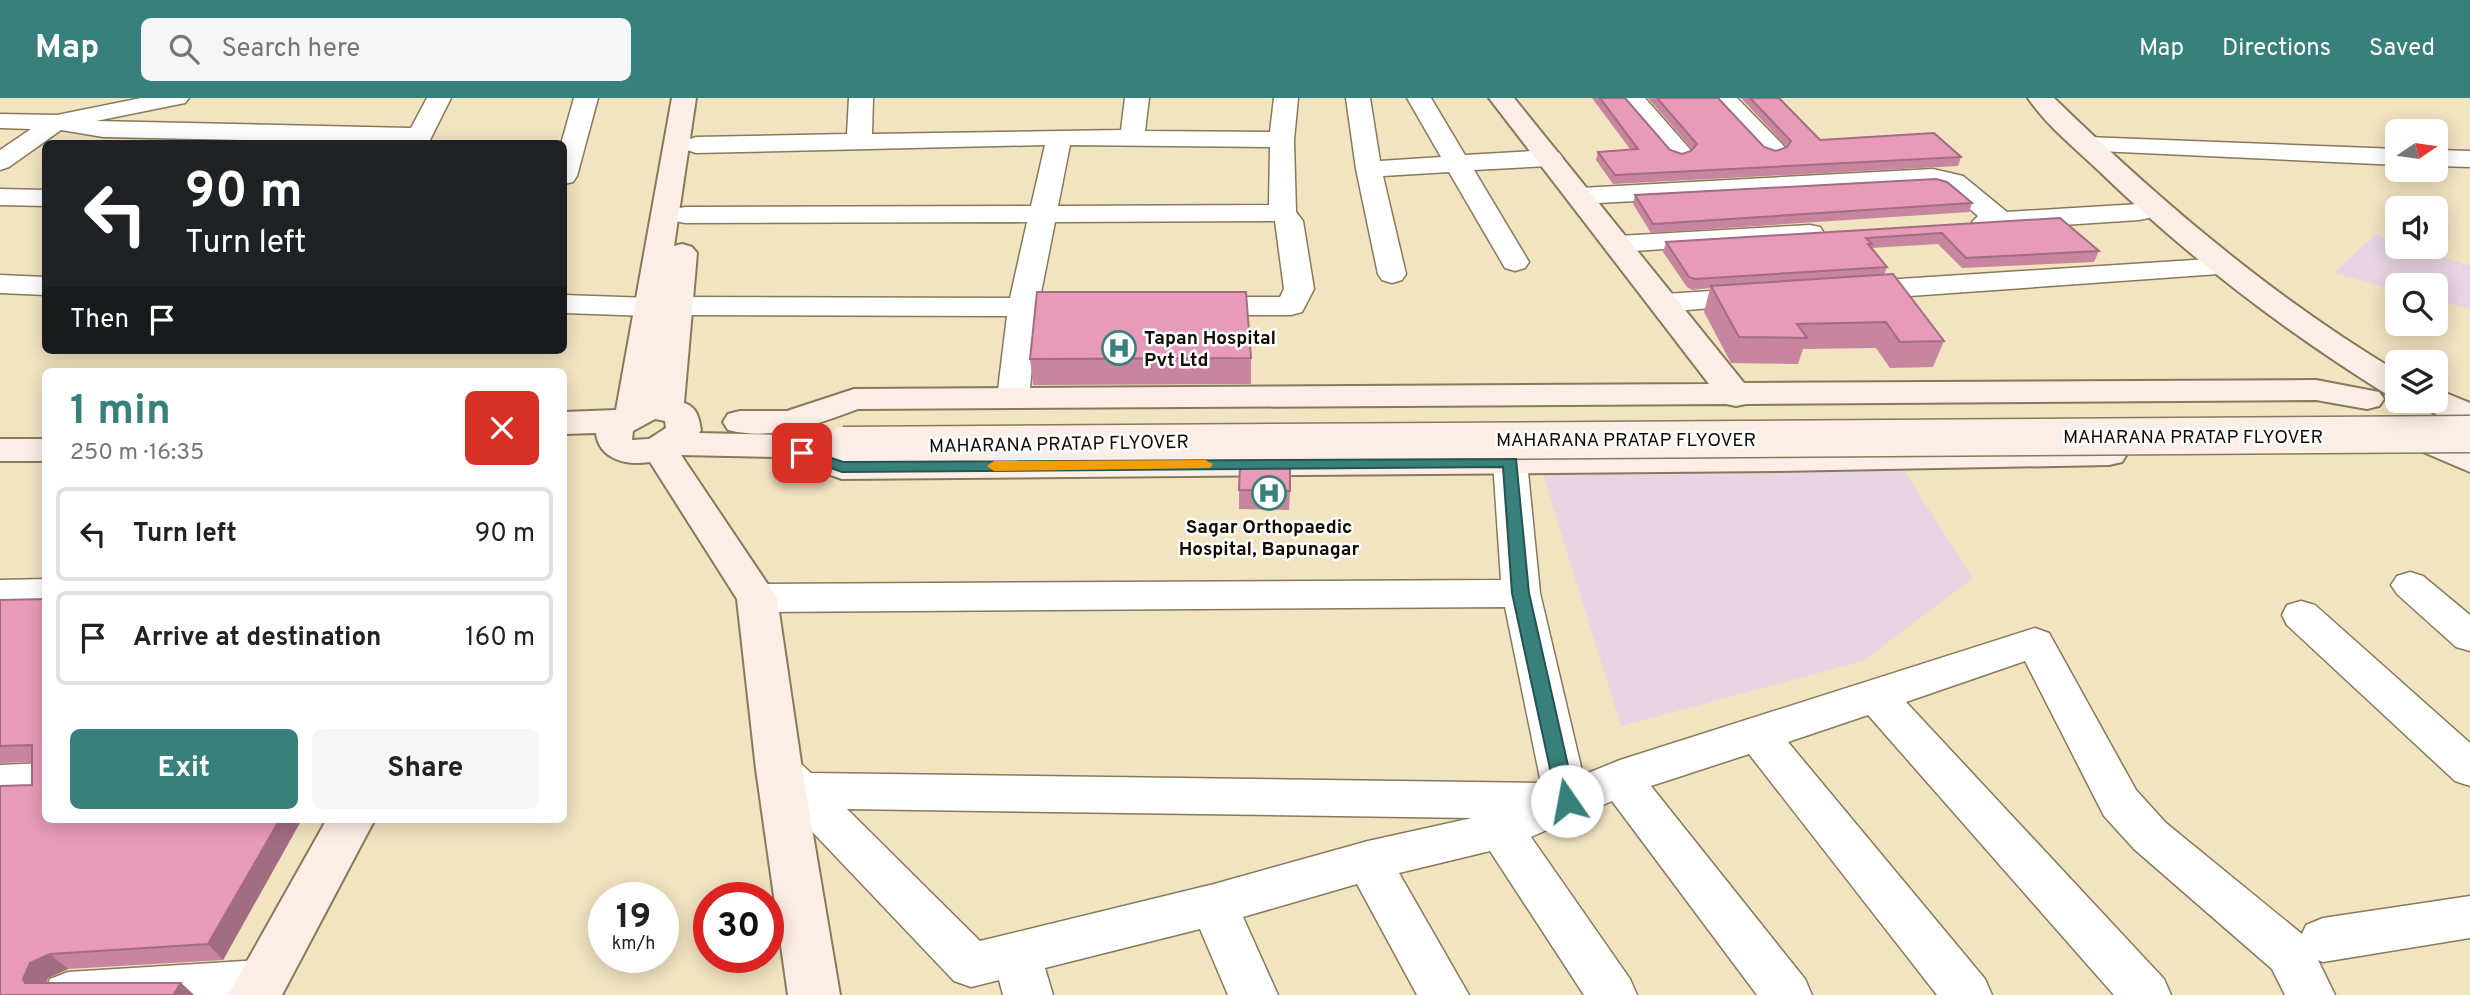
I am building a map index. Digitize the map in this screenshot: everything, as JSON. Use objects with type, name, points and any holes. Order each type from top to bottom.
[{"type":"street","points":[[0,162],[57,122],[177,98]]},
{"type":"street","points":[[0,121],[57,122],[103,130],[417,140],[439,98]]},
{"type":"street","points":[[567,165],[586,98]]},
{"type":"street","points":[[684,98],[663,306],[670,431],[757,598],[790,780],[814,995]]},
{"type":"street","points":[[622,426],[663,306],[685,215],[703,98]]},
{"type":"street","points":[[859,139],[861,98]]},
{"type":"street","points":[[1132,138],[1138,98]]},
{"type":"street","points":[[1171,306],[1292,306],[1299,289],[1289,221],[1283,213],[1282,140],[1286,98]]},
{"type":"street","points":[[1358,98],[1392,274]]},
{"type":"street","points":[[1419,98],[1515,262]]},
{"type":"street","points":[[1501,98],[1619,244],[1736,396]]},
{"type":"street","points":[[1632,98],[1679,152]]},
{"type":"street","points":[[1724,98],[1773,149]]},
{"type":"street","points":[[2023,98],[2138,212],[2322,356],[2385,391]]},
{"type":"street","points":[[2039,98],[2164,218],[2385,390]]},
{"type":"street","points":[[696,145],[859,139],[1059,137],[1282,140]]},
{"type":"street","points":[[1013,398],[1023,307],[1059,137]]},
{"type":"street","points":[[2086,145],[2385,156]]},
{"type":"street","points":[[1370,169],[1550,158]]},
{"type":"street","points":[[2448,158],[2470,159]]},
{"type":"street","points":[[1580,196],[1933,177],[1954,182],[2001,221]]},
{"type":"street","points":[[0,197],[42,198]]},
{"type":"street","points":[[1961,224],[2138,212]]},
{"type":"street","points":[[685,215],[1283,213]]},
{"type":"street","points":[[1619,244],[1839,231]]},
{"type":"street","points":[[1829,292],[2209,268]]},
{"type":"street","points":[[0,284],[42,286]]},
{"type":"street","points":[[1665,303],[1789,295]]},
{"type":"street","points":[[567,304],[1117,307]]},
{"type":"street","points":[[786,434],[854,399],[1736,396],[2316,390],[2385,392]]},
{"type":"street","points":[[2448,396],[2470,390]]},
{"type":"street","points":[[2385,394],[2368,407],[2374,416],[2445,438],[2470,461]]},
{"type":"street","points":[[2448,406],[2470,422]]},
{"type":"street","name":"MAHARANA PRATAP FLYOVER","points":[[567,428],[622,426],[655,410],[670,431],[786,434],[2470,409]]},
{"type":"street","name":"MAHARANA PRATAP FLYOVER","points":[[845,433],[2445,438]]},
{"type":"street","points":[[0,434],[42,434]]},
{"type":"street","points":[[786,434],[842,467],[1510,462],[2382,449],[2445,438]]},
{"type":"street","points":[[0,450],[42,450]]},
{"type":"street","points":[[1510,462],[1521,593],[1567,801]]},
{"type":"street","points":[[2410,585],[2470,637]]},
{"type":"street","points":[[0,593],[42,592]]},
{"type":"street","points":[[757,598],[1521,593]]},
{"type":"street","points":[[2301,615],[2470,769]]},
{"type":"street","points":[[790,780],[971,965],[1022,973],[1214,905],[1368,861],[1501,830],[1620,778],[2035,643],[2120,803],[2150,836],[2288,953],[2310,995]]},
{"type":"street","points":[[1876,696],[2147,995]]},
{"type":"street","points":[[1758,735],[1967,995]]},
{"type":"street","points":[[1620,778],[1787,995]]},
{"type":"street","points":[[790,780],[1567,801]]},
{"type":"street","points":[[0,783],[42,781]]},
{"type":"street","points":[[68,995],[257,989],[350,823]]},
{"type":"street","points":[[1501,830],[1612,995]]},
{"type":"street","points":[[1368,861],[1444,995]]},
{"type":"street","points":[[1214,905],[1253,995]]},
{"type":"street","points":[[2323,940],[2470,917]]},
{"type":"shaded area","points":[[2376,234],[2385,237],[2385,259],[2448,259],[2470,266],[2470,309],[2448,303],[2448,273],[2385,273],[2385,287],[2334,273]]},
{"type":"shaded area","points":[[1902,468],[1973,578],[1863,661],[1621,726],[1543,475]]},
{"type":"building","points":[[1600,98],[1625,98],[1670,150],[1682,154],[1691,151],[1697,144],[1657,98],[1718,98],[1764,147],[1776,151],[1787,147],[1791,141],[1750,98],[1779,98],[1820,140],[1934,133],[1961,157],[1615,175],[1598,152],[1638,149]]},
{"type":"building","points":[[1936,179],[1947,182],[1972,203],[1653,224],[1635,195]]},
{"type":"building","points":[[2060,218],[2099,251],[1966,258],[1942,233],[1866,238],[1887,267],[1695,279],[1689,277],[1666,242]]},
{"type":"building","points":[[1893,274],[1944,341],[1900,342],[1886,322],[1797,324],[1807,338],[1739,337],[1711,286]]},
{"type":"building","points":[[1037,292],[1246,292],[1251,358],[1030,359]]},
{"type":"building","points":[[1240,466],[1290,467],[1290,491],[1239,490]]},
{"type":"building","points":[[42,599],[42,823],[278,823],[208,944],[50,954],[30,963],[23,979],[25,983],[181,983],[173,995],[0,995],[0,786],[32,785],[32,745],[0,746],[0,600]]},
{"type":"slow traffic","points":[[994,466],[1205,464]]},
{"type":"place","name":"Tapan Hospital Pvt Ltd","points":[[1119,348]]},
{"type":"place","name":"Sagar Orthopaedic Hospital, Bapunagar","points":[[1269,493]]},
{"type":"route","points":[[802,453],[842,467],[1510,462],[1521,593],[1567,801]]}]
